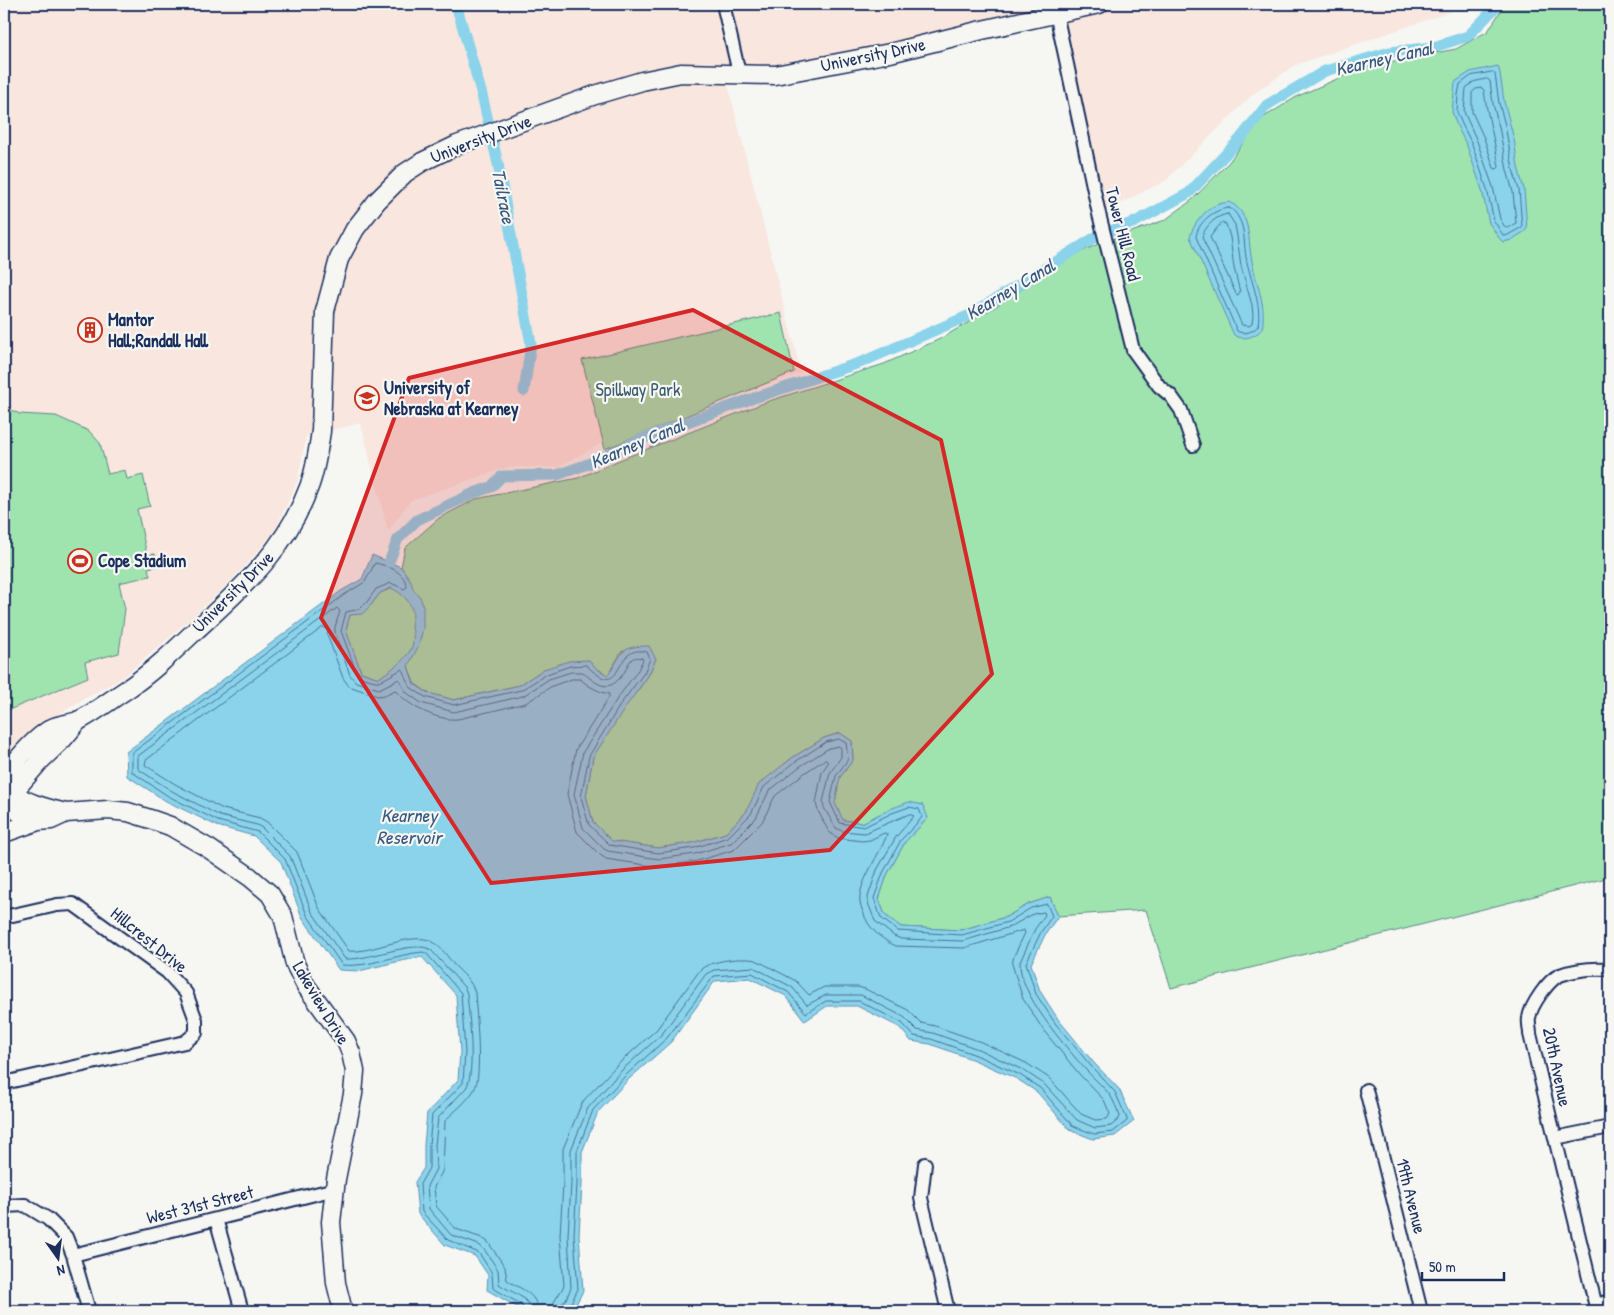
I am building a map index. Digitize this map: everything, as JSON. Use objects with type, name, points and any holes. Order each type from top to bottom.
[{"type":"street","points":[[723,4],[739,74]]},
{"type":"street","name":"University Drive","points":[[4,776],[28,746],[53,727],[79,720],[132,686],[156,667],[251,578],[277,548],[299,510],[310,486],[315,464],[322,431],[325,311],[339,258],[355,229],[377,200],[406,172],[456,145],[595,95],[642,81],[681,73],[775,75],[890,53],[1099,4]]},
{"type":"street","name":"Tower Hill Road","points":[[1056,13],[1101,220],[1134,350],[1159,386],[1171,396],[1181,410],[1193,445]]},
{"type":"street","name":"University Drive","points":[[6,798],[40,761],[64,739],[79,720]]},
{"type":"street","points":[[6,798],[19,812],[38,822]]},
{"type":"street","name":"Lakeview Drive","points":[[6,798],[66,813],[108,810],[128,812],[170,826],[208,848],[250,877],[270,894],[283,916],[295,964],[306,986],[346,1041],[355,1071],[353,1094],[330,1222],[336,1283],[342,1311]]},
{"type":"street","name":"Lakeview Drive","points":[[4,833],[38,822],[51,820],[66,813]]},
{"type":"street","name":"Hillcrest Drive","points":[[4,917],[57,905],[73,904],[168,972],[186,993],[196,1020],[196,1033],[185,1042],[4,1083]]},
{"type":"street","name":"20th Avenue","points":[[1596,1308],[1530,1034],[1529,1018],[1546,987],[1559,975],[1592,968],[1610,969]]},
{"type":"street","name":"19th Avenue","points":[[1366,1090],[1421,1311]]},
{"type":"street","points":[[1555,1138],[1610,1127]]},
{"type":"street","points":[[925,1164],[921,1198],[948,1311]]},
{"type":"street","name":"West 31st Street","points":[[73,1254],[335,1189]]},
{"type":"street","points":[[7,1206],[25,1205],[48,1219],[66,1237],[73,1254],[89,1311]]},
{"type":"street","points":[[216,1219],[242,1311]]},
{"type":"street","points":[[1596,1308],[1610,1301]]},
{"type":"highlighted area","points":[[693,310],[941,440],[992,674],[830,850],[491,883],[321,618],[409,378]]},
{"type":"shaded area","name":"University of Nebraska at Kearney","points":[[4,4],[1468,4],[1467,6],[1295,65],[1253,94],[1165,181],[1105,211],[1060,6],[807,62],[724,70],[801,373],[608,440],[558,467],[508,467],[411,500],[388,531],[361,423],[306,436],[298,479],[275,530],[230,582],[122,678],[78,702],[44,724],[11,752],[4,761]]},
{"type":"green space","points":[[1505,4],[1610,4],[1610,877],[1171,988],[1146,910],[1058,916],[1050,897],[1029,904],[1006,917],[961,930],[901,927],[885,915],[879,899],[887,875],[905,842],[928,818],[890,809],[862,823],[843,820],[832,805],[840,777],[853,760],[852,741],[840,733],[824,738],[792,758],[760,784],[746,812],[726,833],[692,843],[658,848],[611,841],[593,822],[586,796],[593,757],[625,705],[648,676],[656,659],[622,651],[608,675],[596,668],[588,660],[544,669],[520,685],[454,700],[428,693],[414,683],[408,666],[396,667],[379,678],[361,672],[345,630],[350,615],[371,605],[380,593],[411,581],[401,567],[405,548],[439,518],[476,499],[578,478],[766,402],[884,364],[940,339],[998,305],[1070,257],[1098,244],[1165,220],[1192,200],[1229,162],[1261,119],[1298,96],[1362,68],[1456,49],[1488,31]]},
{"type":"green space","name":"Spillway Park","points":[[781,313],[794,372],[605,449],[582,360]]},
{"type":"green space","name":"Cope Stadium","points":[[4,407],[20,414],[56,416],[89,431],[100,443],[108,474],[125,470],[127,479],[143,475],[150,506],[137,509],[147,555],[155,554],[158,566],[148,568],[150,576],[119,583],[125,609],[119,653],[85,662],[88,677],[4,712]]},
{"type":"water","points":[[1498,66],[1524,189],[1527,229],[1512,240],[1503,242],[1489,223],[1482,190],[1467,146],[1452,112],[1455,82],[1470,72]]},
{"type":"water","points":[[1229,202],[1240,210],[1246,222],[1263,311],[1262,329],[1256,334],[1245,338],[1234,335],[1190,237],[1196,223],[1207,211],[1218,204]]},
{"type":"water","name":"Kearney Reservoir","points":[[372,555],[401,567],[411,581],[413,589],[420,597],[423,606],[423,628],[419,645],[408,666],[414,684],[428,693],[454,700],[520,685],[544,669],[569,661],[589,660],[597,669],[608,675],[620,656],[627,649],[649,646],[656,659],[648,676],[593,757],[586,796],[593,822],[612,841],[658,848],[692,843],[726,833],[746,812],[759,784],[792,758],[824,738],[840,733],[852,741],[853,760],[840,777],[835,803],[843,820],[862,823],[909,802],[923,805],[928,818],[905,842],[887,875],[879,899],[885,915],[901,927],[961,930],[1006,917],[1029,904],[1050,897],[1058,916],[1045,935],[1031,964],[1040,991],[1058,1019],[1094,1063],[1119,1089],[1134,1121],[1115,1136],[1093,1139],[1070,1130],[1037,1092],[1017,1079],[974,1060],[930,1044],[911,1041],[899,1027],[857,1006],[827,1006],[805,1021],[786,996],[750,978],[715,981],[671,1042],[629,1079],[598,1112],[582,1152],[579,1235],[583,1291],[574,1308],[565,1311],[524,1311],[487,1290],[488,1275],[475,1256],[445,1245],[418,1214],[415,1182],[424,1168],[427,1113],[458,1080],[460,1052],[456,995],[422,957],[359,971],[339,970],[302,917],[281,862],[254,836],[217,826],[166,801],[127,776],[126,752],[341,591],[362,579]],"holes":[[[391,588],[405,598],[412,609],[413,643],[405,658],[379,678],[361,672],[346,630],[350,615],[362,614],[380,593]]]},
{"type":"waterway","name":"Tailrace","points":[[456,4],[482,95],[498,164],[531,344],[524,391]]},
{"type":"waterway","name":"Kearney Canal","points":[[389,562],[398,539],[417,520],[491,487],[502,476],[557,475],[588,464],[646,437],[862,362],[970,315],[1099,235],[1135,222],[1189,193],[1240,139],[1267,105],[1325,71],[1390,52],[1434,47],[1468,36],[1497,4]]},
{"type":"place","name":"Mantor Hall;Randall Hall","points":[[90,330]]},
{"type":"place","name":"University of Nebraska at Kearney","points":[[367,398]]},
{"type":"place","name":"Cope Stadium","points":[[80,561]]}]
